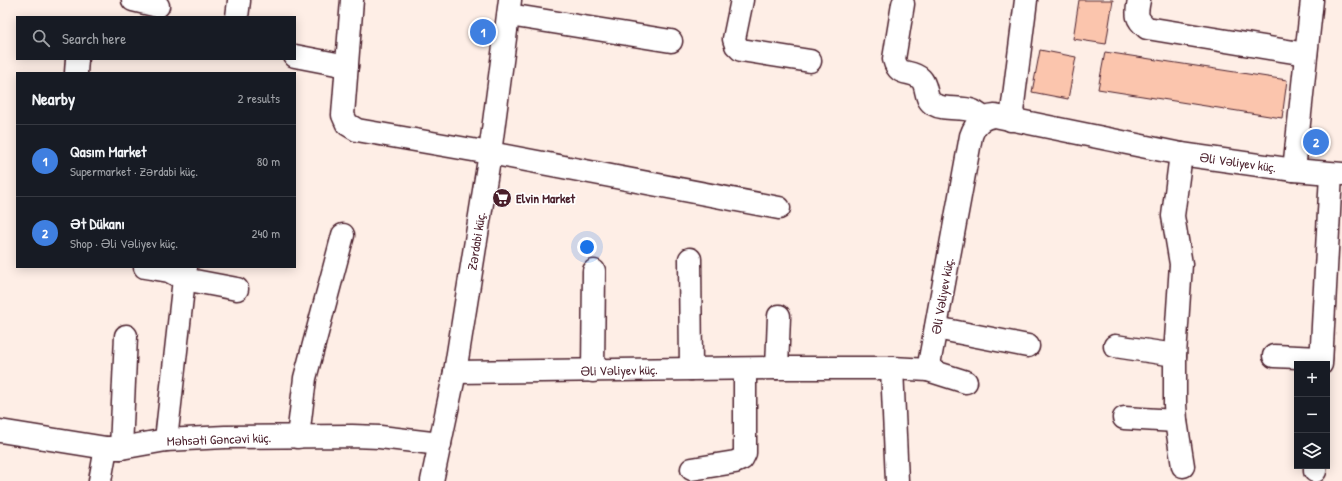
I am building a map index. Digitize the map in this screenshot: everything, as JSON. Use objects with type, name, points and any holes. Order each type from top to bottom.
[{"type":"street","points":[[133,0],[158,6]]},
{"type":"street","points":[[352,0],[343,115],[347,124],[357,130],[490,153],[779,208]]},
{"type":"street","points":[[742,0],[734,39],[736,45],[741,50],[810,61]]},
{"type":"street","points":[[1011,120],[1026,0]]},
{"type":"street","points":[[1138,0],[1137,13],[1140,22],[1148,28],[1306,54]]},
{"type":"street","points":[[1294,170],[1312,0]]},
{"type":"street","points":[[903,4],[894,59],[896,66],[901,72],[915,75],[925,83],[927,97],[933,104],[974,111],[984,118]]},
{"type":"street","points":[[509,7],[671,41]]},
{"type":"street","name":"Zərdabi küç.","points":[[432,481],[455,372],[490,153],[509,7]]},
{"type":"street","points":[[296,56],[347,66]]},
{"type":"street","points":[[76,72],[77,60]]},
{"type":"street","name":"Əli Vəliyev küç.","points":[[455,372],[745,368],[892,368],[928,370],[971,136],[974,128],[984,118],[995,116],[1181,154],[1294,170],[1336,174]]},
{"type":"street","points":[[1181,154],[1173,216],[1181,264],[1175,355],[1176,421],[1184,466]]},
{"type":"street","points":[[1274,356],[1321,361],[1334,288],[1336,174]]},
{"type":"street","points":[[298,437],[305,378],[343,235]]},
{"type":"street","points":[[690,259],[691,369]]},
{"type":"street","points":[[151,268],[185,273],[238,289]]},
{"type":"street","points":[[593,371],[594,271]]},
{"type":"street","points":[[166,440],[185,273]]},
{"type":"street","points":[[777,368],[779,316]]},
{"type":"street","points":[[936,328],[1028,346]]},
{"type":"street","points":[[100,481],[114,448],[126,336]]},
{"type":"street","points":[[1114,346],[1175,355]]},
{"type":"street","points":[[692,469],[735,462],[742,459],[745,453],[745,368]]},
{"type":"street","points":[[892,368],[897,481]]},
{"type":"street","points":[[928,370],[966,382]]},
{"type":"street","points":[[1124,418],[1176,421]]},
{"type":"street","name":"Məhsəti Gəncəvi küç.","points":[[0,431],[114,448],[166,440],[224,437],[380,437],[440,444]]},
{"type":"building","points":[[1079,0],[1113,0],[1106,44],[1073,39]]},
{"type":"building","points":[[1040,50],[1076,57],[1068,99],[1032,92]]},
{"type":"building","points":[[1105,52],[1287,80],[1282,118],[1098,89]]},
{"type":"place","name":"Qasım Market","points":[[483,32]]},
{"type":"place","name":"Ət Dükanı","points":[[1316,142]]},
{"type":"place","name":"Elvin Market","points":[[502,198]]}]
